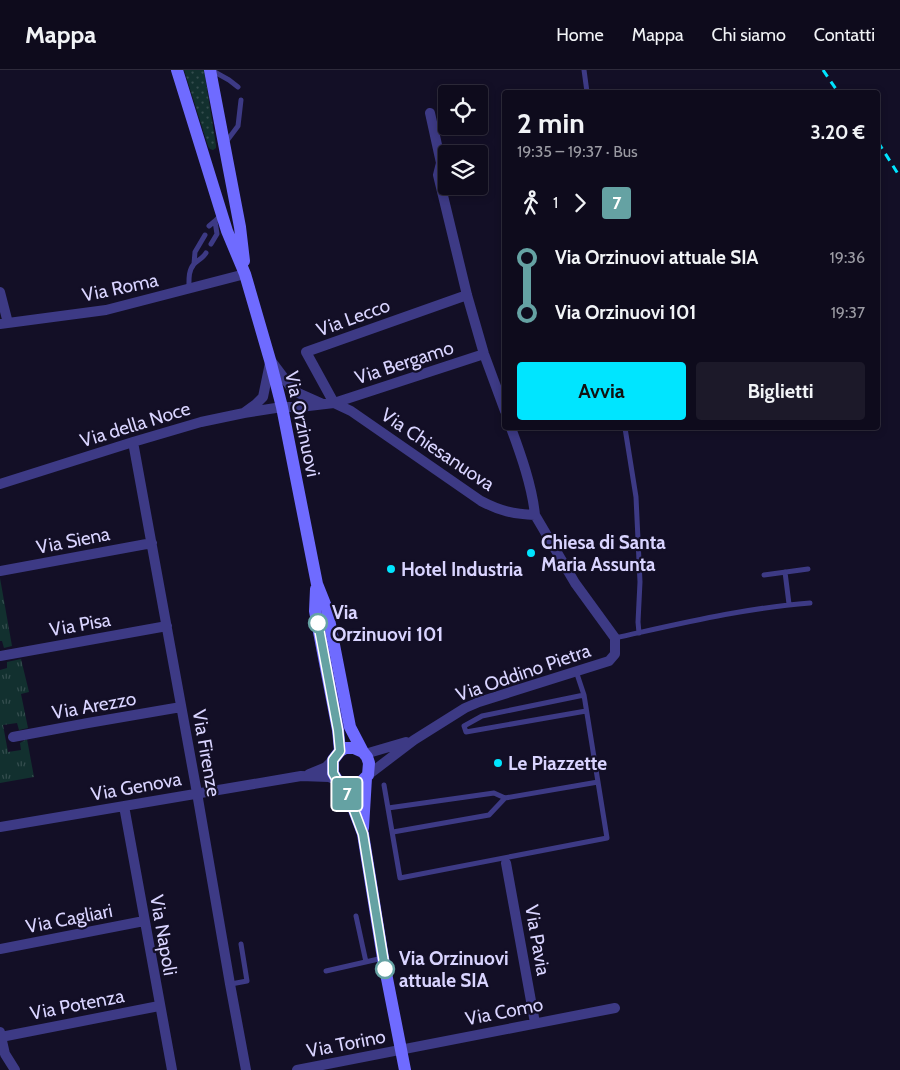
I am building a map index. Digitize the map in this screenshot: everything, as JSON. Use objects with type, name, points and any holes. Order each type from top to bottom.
[{"type":"main road","name":"Via Orzinuovi","points":[[177,70],[218,217],[227,231],[245,274],[270,360],[282,407],[317,584],[327,609],[350,727],[370,763],[367,776],[363,834]]},
{"type":"main road","name":"Via Orzinuovi","points":[[211,70],[240,227],[245,274]]},
{"type":"main road","name":"Via Orzinuovi","points":[[317,584],[315,611],[338,730],[337,756],[333,773],[351,802],[363,834],[383,958],[405,1070]]},
{"type":"main road","points":[[337,756],[345,748],[354,748],[364,753]]},
{"type":"main road","points":[[339,781],[348,785],[355,785],[367,776]]},
{"type":"street","points":[[430,113],[441,163],[438,175],[467,295],[484,354],[502,403]]},
{"type":"street","name":"Via Roma","points":[[4,323],[106,310],[245,274]]},
{"type":"street","points":[[0,292],[4,323]]},
{"type":"street","name":"Via Lecco","points":[[329,404],[306,352],[467,295]]},
{"type":"street","name":"Via Bergamo","points":[[329,404],[484,354]]},
{"type":"street","points":[[244,413],[263,397],[270,360]]},
{"type":"street","name":"Via Chiesanuova","points":[[270,360],[296,392],[352,411],[481,501],[496,509],[515,514],[534,515]]},
{"type":"street","points":[[282,407],[329,404]]},
{"type":"street","name":"Via della Noce","points":[[0,484],[201,422],[282,407]]},
{"type":"street","points":[[512,430],[534,505],[534,515],[574,583],[615,638]]},
{"type":"street","name":"Via Firenze","points":[[133,442],[246,1070]]},
{"type":"street","name":"Via Siena","points":[[0,571],[152,542]]},
{"type":"street","name":"Via Pisa","points":[[0,656],[167,626]]},
{"type":"street","name":"Via Oddino Pietra","points":[[367,776],[414,740],[465,708],[609,661],[615,654],[615,638]]},
{"type":"street","name":"Via Arezzo","points":[[13,738],[181,707]]},
{"type":"street","points":[[364,753],[414,740]]},
{"type":"street","points":[[301,776],[322,770],[337,756]]},
{"type":"street","name":"Via Genova","points":[[0,827],[301,776],[329,777],[339,781]]},
{"type":"street","name":"Via Napoli","points":[[124,806],[172,1070]]},
{"type":"street","name":"Via Pavia","points":[[506,863],[536,1023]]},
{"type":"street","name":"Via Cagliari","points":[[0,949],[144,921]]},
{"type":"street","name":"Via Potenza","points":[[1,1034],[160,1006]]},
{"type":"street","name":"Via Como","points":[[401,1050],[615,1008]]},
{"type":"street","points":[[1,1034],[5,1054],[15,1070]]},
{"type":"street","name":"Via Torino","points":[[297,1070],[321,1068],[401,1050]]},
{"type":"lane","points":[[211,70],[238,87]]},
{"type":"lane","points":[[584,70],[586,90]]},
{"type":"lane","points":[[224,144],[238,126],[241,100]]},
{"type":"lane","points":[[209,226],[218,217]]},
{"type":"lane","points":[[211,244],[217,234],[218,217]]},
{"type":"lane","points":[[189,289],[189,273],[194,264],[195,252],[204,235]]},
{"type":"lane","points":[[194,264],[204,257],[206,253]]},
{"type":"lane","points":[[625,430],[636,497],[640,582],[639,633]]},
{"type":"lane","points":[[764,575],[808,569]]},
{"type":"lane","points":[[784,572],[789,604]]},
{"type":"lane","points":[[615,638],[722,615],[789,604],[810,603]]},
{"type":"lane","points":[[384,785],[400,878],[607,838],[584,694],[576,672]]},
{"type":"lane","points":[[584,694],[482,716],[464,726],[466,732],[586,711]]},
{"type":"lane","points":[[388,808],[494,793],[505,798],[598,782]]},
{"type":"lane","points":[[392,832],[489,815],[505,798]]},
{"type":"lane","points":[[356,916],[366,962]]},
{"type":"lane","points":[[230,984],[247,981],[241,944]]},
{"type":"lane","points":[[326,971],[383,958]]},
{"type":"green space","points":[[184,70],[204,70],[216,145],[216,148],[213,150],[208,146]]},
{"type":"green space","points":[[0,578],[12,646],[4,648],[2,641],[0,641]]},
{"type":"green space","points":[[21,659],[29,692],[21,694],[28,728],[19,730],[17,723],[3,725],[8,752],[21,750],[20,743],[27,739],[34,777],[0,783],[0,670],[7,668],[7,662]]},
{"type":"railway","points":[[823,70],[837,90]]},
{"type":"railway","points":[[880,145],[900,177]]},
{"type":"bus line","name":"7","points":[[318,623],[338,730],[340,751],[333,760],[333,773],[337,780],[342,783],[363,834],[385,969]]},
{"type":"place","name":"Chiesa di Santa Maria Assunta","points":[[531,553]]},
{"type":"place","name":"Hotel Industria","points":[[391,569]]},
{"type":"place","name":"Via Orzinuovi 101","points":[[318,623]]},
{"type":"place","name":"Le Piazzette","points":[[498,763]]},
{"type":"place","name":"Via Orzinuovi attuale SIA","points":[[385,969]]}]
